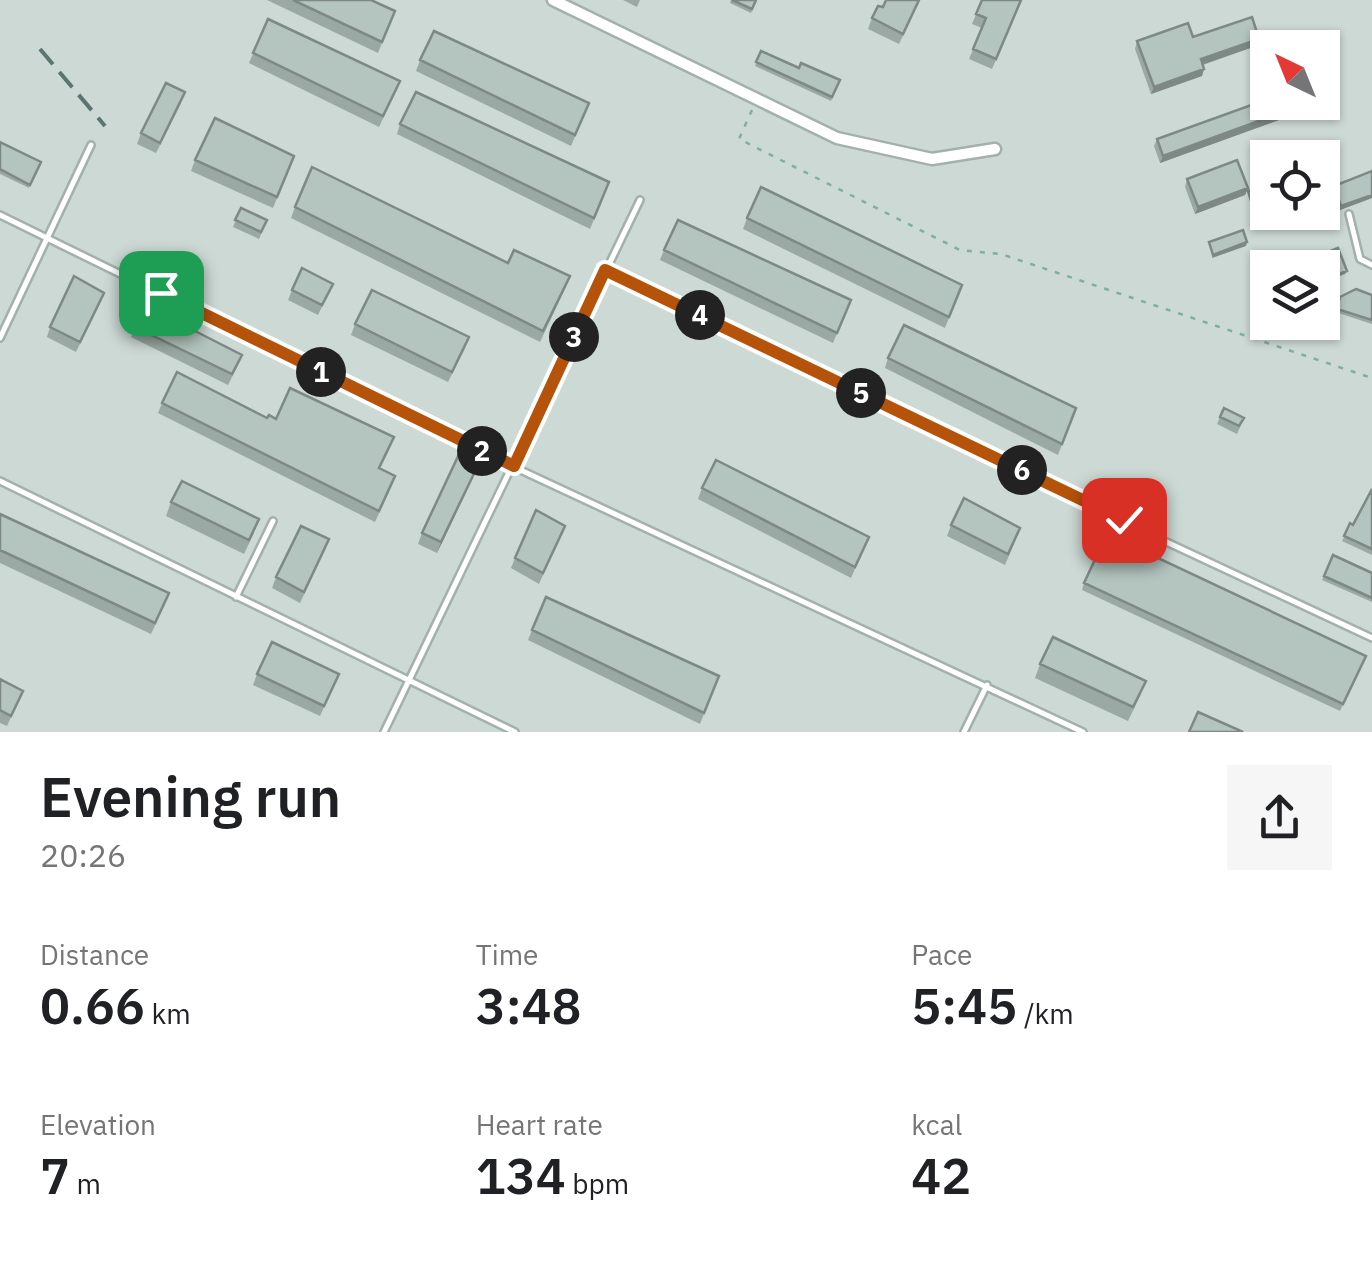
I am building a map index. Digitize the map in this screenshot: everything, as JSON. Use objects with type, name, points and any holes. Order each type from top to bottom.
[{"type":"street","points":[[553,0],[838,138],[894,153],[932,158],[995,149]]},
{"type":"lane","points":[[0,338],[91,145]]},
{"type":"lane","points":[[384,732],[640,200]]},
{"type":"lane","points":[[1349,214],[1360,259],[1372,264]]},
{"type":"lane","points":[[0,215],[514,466],[1084,732]]},
{"type":"lane","points":[[605,270],[1372,638]]},
{"type":"lane","points":[[0,481],[515,732]]},
{"type":"lane","points":[[236,596],[273,521]]},
{"type":"lane","points":[[964,732],[987,685]]},
{"type":"path","points":[[757,100],[738,139],[960,250],[1001,254],[1372,378]]},
{"type":"shaded area","points":[[0,0],[1372,0],[1372,732],[0,732]]},
{"type":"building","points":[[293,0],[371,0],[395,11],[382,42]]},
{"type":"building","points":[[732,0],[756,0],[752,9]]},
{"type":"building","points":[[886,0],[919,0],[903,34],[872,18]]},
{"type":"building","points":[[982,0],[1021,0],[996,59],[973,49],[986,18],[976,14]]},
{"type":"building","points":[[1252,17],[1256,30],[1250,30],[1250,42],[1201,59],[1204,69],[1154,87],[1137,41],[1188,23],[1193,37]]},
{"type":"building","points":[[268,19],[400,81],[383,116],[253,53]]},
{"type":"building","points":[[434,31],[589,103],[575,135],[420,60]]},
{"type":"building","points":[[761,51],[840,80],[832,97],[756,62]]},
{"type":"building","points":[[166,83],[185,92],[160,143],[141,133]]},
{"type":"building","points":[[416,92],[609,182],[594,218],[400,124]]},
{"type":"building","points":[[1250,105],[1250,120],[1261,120],[1163,156],[1157,139]]},
{"type":"building","points":[[215,118],[294,156],[277,197],[195,160]]},
{"type":"building","points":[[0,142],[41,162],[30,185],[0,169]]},
{"type":"building","points":[[1237,160],[1248,188],[1198,207],[1187,179]]},
{"type":"building","points":[[312,167],[508,263],[514,250],[570,276],[543,331],[295,207]]},
{"type":"building","points":[[1372,171],[1372,195],[1341,206],[1340,184]]},
{"type":"building","points":[[761,187],[962,285],[949,317],[747,218]]},
{"type":"building","points":[[241,208],[267,220],[261,232],[235,220]]},
{"type":"building","points":[[678,220],[851,300],[837,333],[664,250]]},
{"type":"building","points":[[1243,230],[1247,242],[1213,255],[1209,242]]},
{"type":"building","points":[[1340,253],[1347,271],[1340,274]]},
{"type":"building","points":[[302,268],[333,284],[322,305],[292,290]]},
{"type":"building","points":[[74,276],[104,293],[80,342],[50,327]]},
{"type":"building","points":[[1356,289],[1372,295],[1372,320],[1340,310],[1340,297]]},
{"type":"building","points":[[372,290],[469,337],[452,372],[355,324]]},
{"type":"building","points":[[144,305],[242,355],[232,374],[135,327]]},
{"type":"building","points":[[904,325],[1076,408],[1062,444],[888,358]]},
{"type":"building","points":[[177,372],[267,418],[269,415],[276,419],[290,388],[394,437],[379,468],[395,476],[379,511],[162,403]]},
{"type":"building","points":[[1224,408],[1244,418],[1239,426],[1220,417]]},
{"type":"building","points":[[461,450],[481,459],[441,542],[422,533]]},
{"type":"building","points":[[716,460],[869,537],[855,567],[702,488]]},
{"type":"building","points":[[182,481],[259,519],[249,540],[171,502]]},
{"type":"building","points":[[1372,489],[1372,549],[1344,536]]},
{"type":"building","points":[[964,498],[1020,528],[1008,554],[951,525]]},
{"type":"building","points":[[536,510],[565,526],[543,573],[515,558]]},
{"type":"building","points":[[0,514],[169,593],[155,623],[0,550]]},
{"type":"building","points":[[301,526],[329,539],[304,592],[276,577]]},
{"type":"building","points":[[1107,534],[1366,656],[1343,704],[1084,583]]},
{"type":"building","points":[[1333,555],[1372,573],[1372,598],[1324,576]]},
{"type":"building","points":[[546,597],[719,676],[704,713],[532,630]]},
{"type":"building","points":[[1053,637],[1146,681],[1133,707],[1040,664]]},
{"type":"building","points":[[272,642],[339,674],[324,706],[257,674]]},
{"type":"building","points":[[0,679],[23,691],[11,716],[0,710]]},
{"type":"building","points":[[1198,712],[1243,732],[1189,732]]},
{"type":"railway","points":[[40,49],[105,126]]},
{"type":"route","points":[[161,293],[514,466],[605,270],[1124,520]]}]
